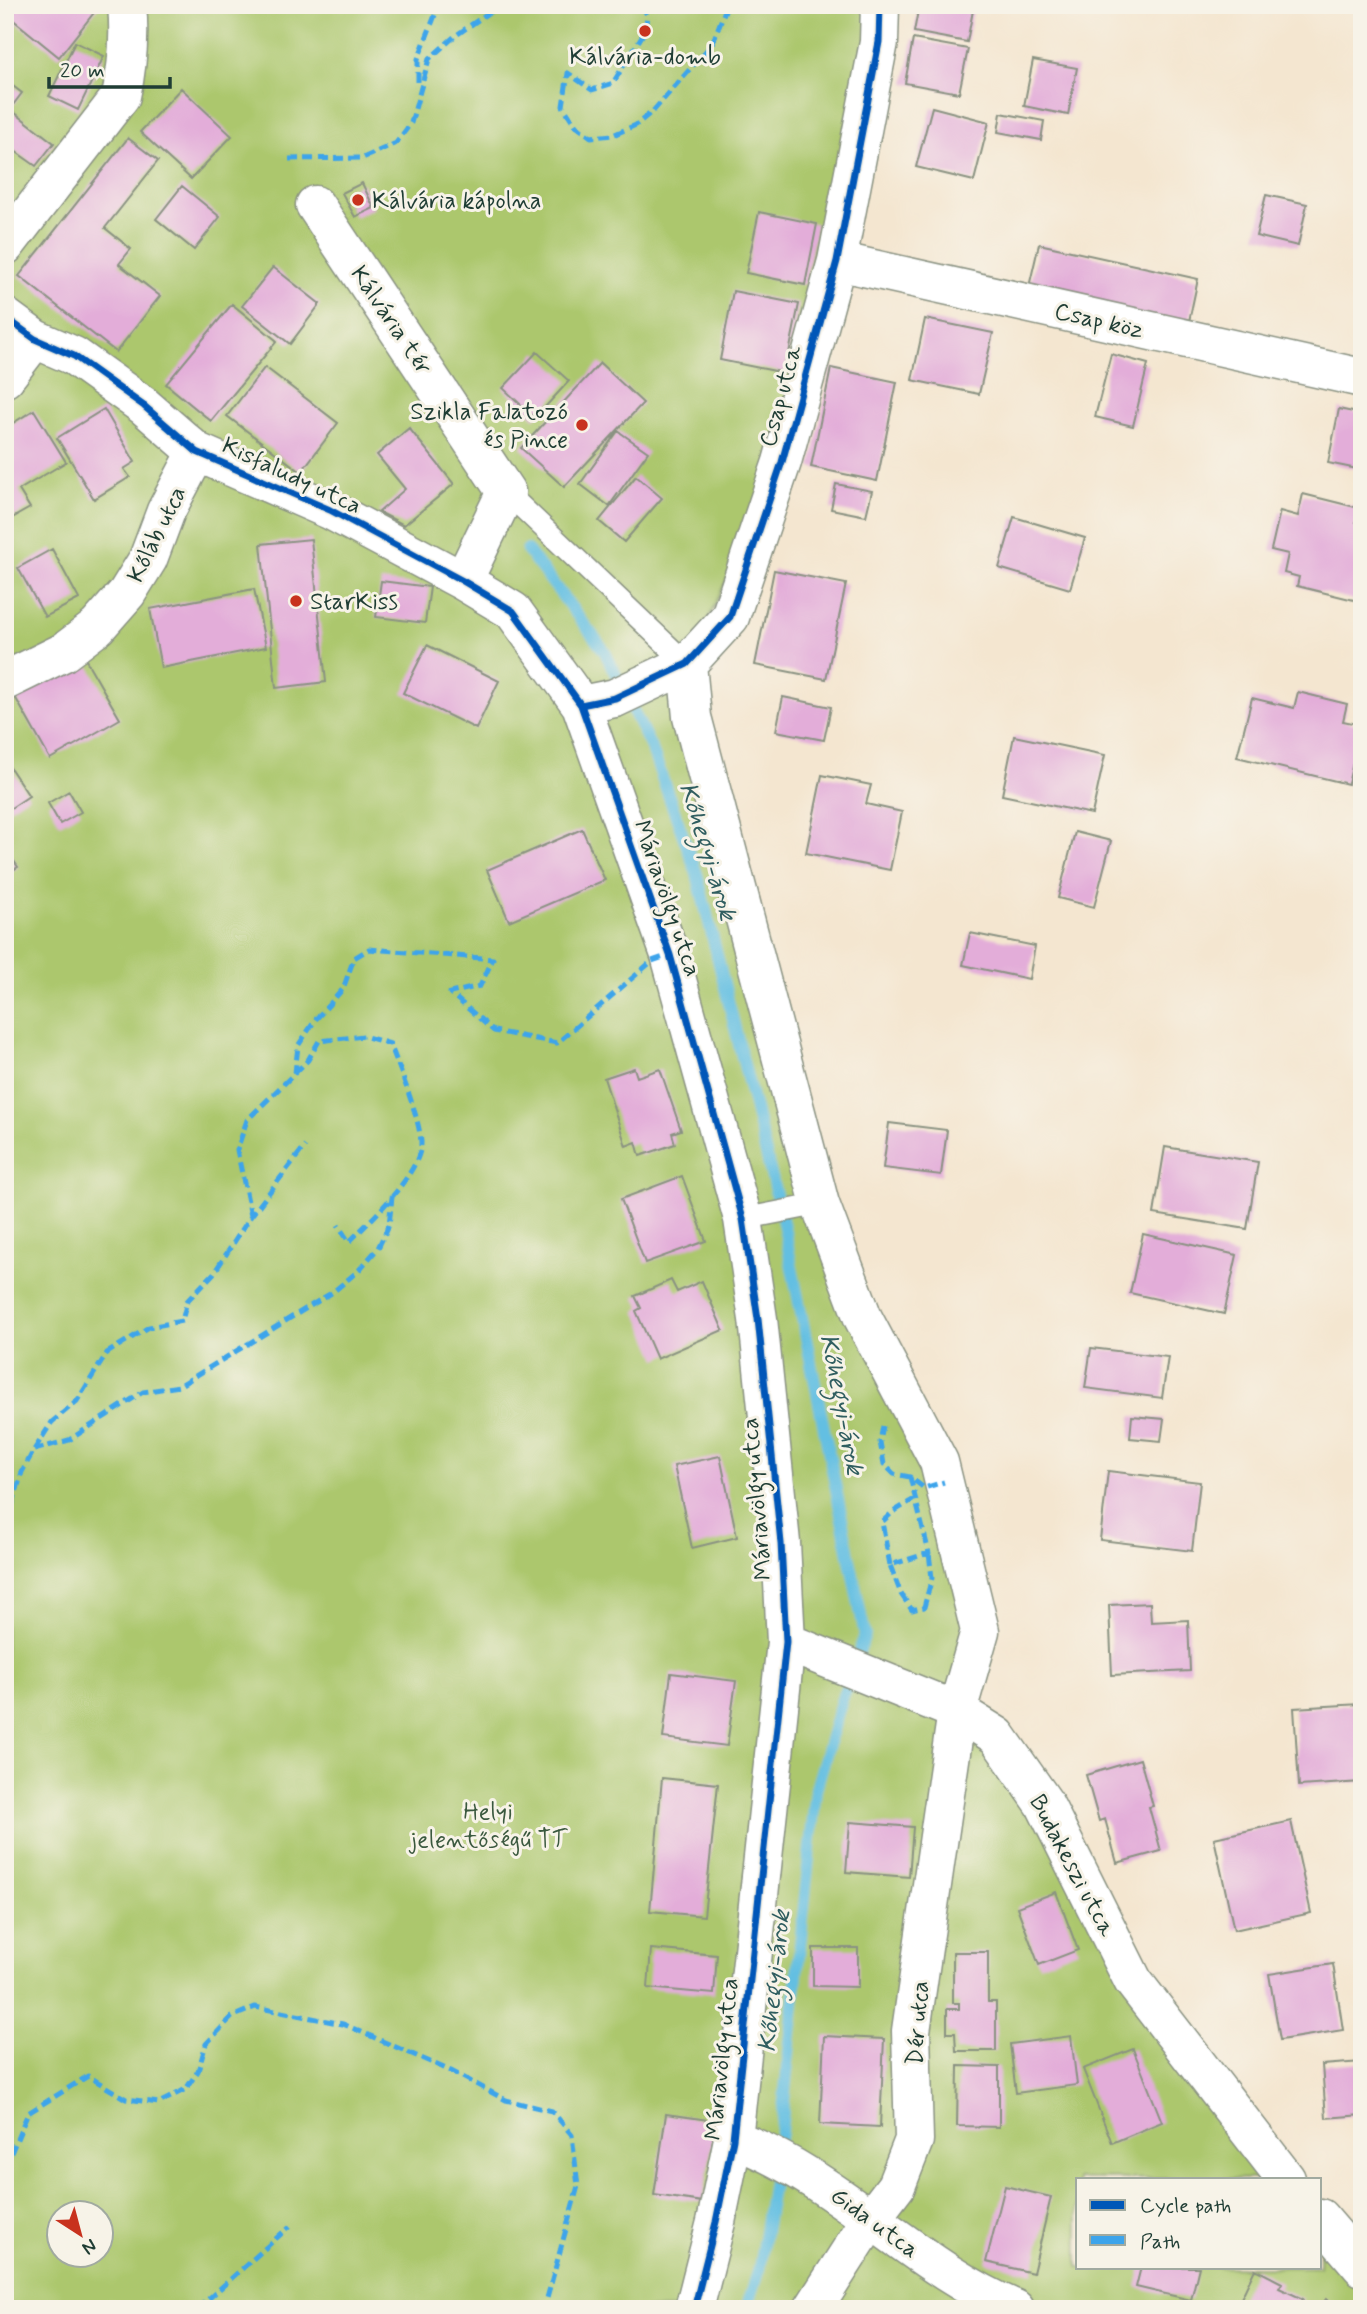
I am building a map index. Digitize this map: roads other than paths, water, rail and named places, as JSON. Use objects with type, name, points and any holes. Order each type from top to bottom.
[{"type":"street","points":[[5,246],[121,96],[129,44],[127,5]]},
{"type":"street","name":"Csap utca","points":[[598,702],[671,671],[730,617],[782,462],[837,261],[879,42],[880,5]]},
{"type":"street","name":"Kálvária tér","points":[[315,205],[506,492]]},
{"type":"street","name":"Csap köz","points":[[837,261],[1362,378]]},
{"type":"street","points":[[5,378],[20,328]]},
{"type":"street","name":"Kisfaludy utca","points":[[20,328],[74,356],[144,406],[197,452],[330,510],[463,581],[513,611],[598,702]]},
{"type":"street","name":"Kőláb utca","points":[[5,681],[64,652],[97,627],[127,593],[148,559],[166,511],[197,452]]},
{"type":"street","points":[[463,581],[506,492]]},
{"type":"street","points":[[671,671],[692,717],[810,1207],[863,1318],[939,1461],[981,1631],[957,1711]]},
{"type":"street","name":"Máriavölgy utca","points":[[598,702],[670,954],[757,1217],[758,1319],[781,1543],[786,1642],[748,2145],[716,2222],[694,2309]]},
{"type":"street","name":"Budakeszi utca","points":[[786,1642],[957,1711],[997,1736],[1044,1803],[1133,1981],[1285,2178]]},
{"type":"street","name":"Dér utca","points":[[813,2309],[870,2220],[896,2186],[914,2140],[911,2031],[957,1711]]},
{"type":"street","name":"Gida utca","points":[[748,2145],[831,2189],[957,2294],[1015,2309]]},
{"type":"street","points":[[1322,2221],[1344,2256]]},
{"type":"lane","points":[[506,492],[671,671]]},
{"type":"lane","points":[[757,1217],[810,1207]]},
{"type":"waterway","name":"Kőhegyi-árok","points":[[527,550],[604,650],[652,750],[697,874],[784,1227],[865,1635],[841,1702],[816,1789],[781,2131],[759,2269],[746,2309]]},
{"type":"place","name":"Kálvária-domb","points":[[645,31]]},
{"type":"place","name":"Kálvária kápolna","points":[[358,200]]},
{"type":"place","name":"Szikla Falatozó és Pince","points":[[582,425]]},
{"type":"place","name":"StarKiss","points":[[296,601]]},
{"type":"park label","name":"Helyi jelentőségű TT","points":[[488,1825]]}]
